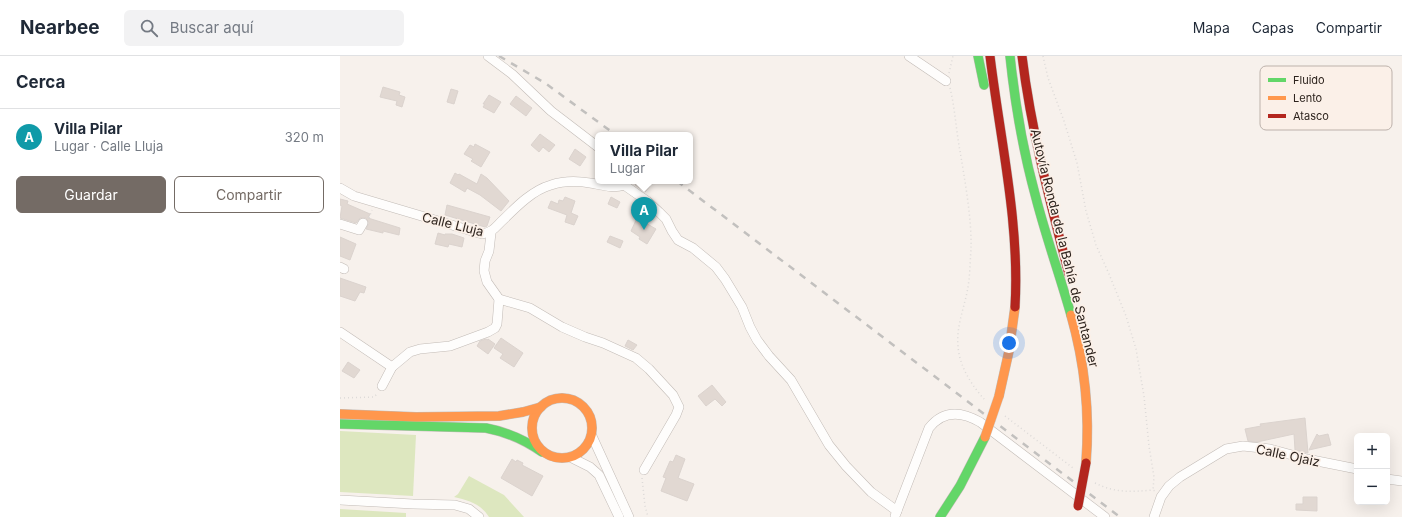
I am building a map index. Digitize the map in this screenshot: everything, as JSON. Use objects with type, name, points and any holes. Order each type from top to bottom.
[{"type":"main road","points":[[980,56],[985,91]]},
{"type":"main road","points":[[940,517],[960,486],[985,437],[999,396],[1012,335],[1016,276],[1012,216],[990,56]]},
{"type":"main road","name":"Autovía Ronda de la Bahía de Santander","points":[[1010,56],[1018,114],[1028,166],[1045,231],[1074,327],[1086,393],[1088,434],[1086,463],[1077,510]]},
{"type":"main road","points":[[1022,56],[1038,154],[1059,233],[1083,336],[1089,384],[1088,434]]},
{"type":"main road","points":[[991,129],[1006,209],[1016,276]]},
{"type":"main road","points":[[340,424],[486,428],[506,432],[529,443],[542,452],[556,458],[564,459],[572,458],[580,453],[586,448],[592,436],[593,425],[586,409],[574,400],[567,398],[555,399],[541,407],[536,413],[532,430],[535,441],[542,452]]},
{"type":"main road","points":[[340,414],[416,417],[499,416],[516,414],[541,407]]},
{"type":"street","points":[[488,56],[512,74],[551,111],[595,145]]},
{"type":"street","points":[[909,56],[946,80]]},
{"type":"street","name":"Calle Lluja","points":[[340,188],[354,196],[374,203],[482,234],[491,233],[504,219],[541,188],[561,182],[588,183],[612,187],[622,184]]},
{"type":"street","name":"Calle Lluja","points":[[626,184],[666,219],[678,240],[704,257],[716,267],[742,307],[757,340],[790,380],[829,446],[871,492],[896,514]]},
{"type":"street","points":[[340,224],[359,230],[363,223]]},
{"type":"street","points":[[491,233],[489,251],[485,261],[484,270],[487,282],[499,299],[530,308],[562,327],[636,358],[649,368],[673,395],[680,406],[644,470]]},
{"type":"street","points":[[382,386],[392,367],[405,355],[414,351],[450,346],[493,330],[497,324],[499,299]]},
{"type":"street","points":[[340,332],[392,367]]},
{"type":"street","points":[[896,514],[929,428],[937,419],[944,416],[963,414],[980,422],[1105,517]]},
{"type":"street","points":[[592,436],[629,517]]},
{"type":"street","name":"Calle Ojaiz","points":[[1154,517],[1160,497],[1169,486],[1226,449],[1243,446],[1270,449],[1307,459],[1354,468]]},
{"type":"street","points":[[572,458],[590,467],[599,475],[619,517]]},
{"type":"street","points":[[1390,479],[1402,481]]},
{"type":"street","points":[[340,500],[455,505],[469,509],[479,517]]},
{"type":"path","points":[[946,80],[951,69],[953,56]]},
{"type":"path","points":[[1043,56],[1048,78],[1064,121],[1077,163],[1086,211],[1096,245],[1126,316],[1136,349],[1144,396],[1154,477],[1153,490]]},
{"type":"path","points":[[363,223],[370,216],[374,203]]},
{"type":"path","points":[[340,398],[374,397],[382,386]]},
{"type":"path","points":[[644,470],[642,477],[642,492],[648,517]]},
{"type":"green space","points":[[340,431],[416,435],[413,496],[340,492]]},
{"type":"green space","points":[[469,476],[504,495],[524,517],[489,517],[474,503],[454,497],[458,494]]},
{"type":"green space","points":[[340,509],[406,513],[406,517],[340,517]]},
{"type":"building","points":[[383,87],[400,92],[399,95],[405,97],[402,107],[396,105],[397,101],[380,97]]},
{"type":"building","points":[[451,89],[458,91],[454,104],[447,102]]},
{"type":"building","points":[[489,95],[501,102],[494,113],[483,107],[485,104],[483,104]]},
{"type":"building","points":[[516,96],[532,108],[526,116],[510,104]]},
{"type":"building","points":[[540,134],[555,145],[549,152],[543,147],[539,152],[531,145]]},
{"type":"building","points":[[475,144],[490,152],[481,167],[471,161],[473,159],[464,154],[470,145],[474,147]]},
{"type":"building","points":[[575,149],[586,157],[580,166],[569,159]]},
{"type":"building","points":[[455,173],[477,184],[481,174],[487,178],[509,201],[501,211],[480,195],[467,188],[465,192],[450,183]]},
{"type":"building","points":[[648,184],[650,186],[645,192],[635,185]]},
{"type":"building","points":[[565,197],[575,201],[571,213],[578,216],[574,225],[565,222],[567,215],[548,208],[551,201],[558,204],[559,200],[563,201]]},
{"type":"building","points":[[611,197],[620,202],[617,208],[608,204]]},
{"type":"building","points":[[340,199],[348,201],[347,204],[370,214],[368,218],[400,228],[399,235],[366,229],[369,223],[366,218],[360,218],[356,223],[340,218],[342,206],[340,205]]},
{"type":"building","points":[[447,205],[490,217],[487,226],[485,227],[445,215]]},
{"type":"building","points":[[637,218],[656,229],[647,244],[631,231]]},
{"type":"building","points":[[438,233],[445,235],[452,234],[464,238],[462,247],[449,244],[448,247],[435,244]]},
{"type":"building","points":[[610,236],[623,241],[620,248],[607,242]]},
{"type":"building","points":[[340,237],[356,244],[350,260],[340,256]]},
{"type":"building","points":[[340,278],[366,287],[364,293],[360,292],[355,301],[340,296]]},
{"type":"building","points":[[501,338],[523,353],[514,367],[500,358],[503,354],[494,348]]},
{"type":"building","points":[[486,339],[495,344],[488,354],[477,346],[480,341]]},
{"type":"building","points":[[628,340],[637,345],[633,350],[625,346]]},
{"type":"building","points":[[348,362],[360,370],[354,378],[342,371]]},
{"type":"building","points":[[712,385],[726,402],[722,406],[715,399],[706,406],[698,396]]},
{"type":"building","points":[[1305,418],[1308,453],[1295,450],[1294,434],[1257,442],[1248,441],[1245,429],[1261,426],[1260,424]]},
{"type":"building","points":[[1317,434],[1319,436],[1328,434],[1331,445],[1309,450]]},
{"type":"building","points":[[676,455],[685,459],[678,478],[694,484],[687,501],[661,491],[666,478],[663,477],[670,461],[673,462]]},
{"type":"building","points":[[512,459],[516,462],[517,460],[523,463],[522,465],[543,476],[532,496],[501,478]]},
{"type":"building","points":[[1303,497],[1317,497],[1317,511],[1296,510],[1296,504],[1303,504]]},
{"type":"railway","points":[[499,56],[545,83],[612,132]]},
{"type":"railway","points":[[681,184],[1120,517]]},
{"type":"traffic: fast","points":[[978,56],[984,85]]},
{"type":"traffic: fast","points":[[1010,56],[1017,110],[1031,180],[1071,315]]},
{"type":"traffic: fast","points":[[340,424],[486,428],[516,437],[542,452]]},
{"type":"traffic: fast","points":[[940,517],[960,486],[985,437]]},
{"type":"traffic: slow","points":[[999,396],[1009,351],[1015,307]]},
{"type":"traffic: slow","points":[[1071,315],[1080,352],[1087,407],[1086,463]]},
{"type":"traffic: slow","points":[[985,437],[999,396]]},
{"type":"traffic: slow","points":[[556,398],[568,398],[579,403],[587,411],[592,422],[592,428],[590,440],[579,453],[568,458],[556,458],[545,453],[537,445],[532,434],[532,422],[537,411],[545,403],[556,398]]},
{"type":"traffic: slow","points":[[340,414],[416,417],[499,416],[541,407]]},
{"type":"traffic: jam","points":[[990,56],[1012,213],[1015,244],[1015,307]]},
{"type":"traffic: jam","points":[[1022,56],[1030,111],[1036,139],[1069,274]]},
{"type":"traffic: jam","points":[[1078,506],[1086,463]]},
{"type":"place","name":"Villa Pilar","points":[[644,230]]}]
